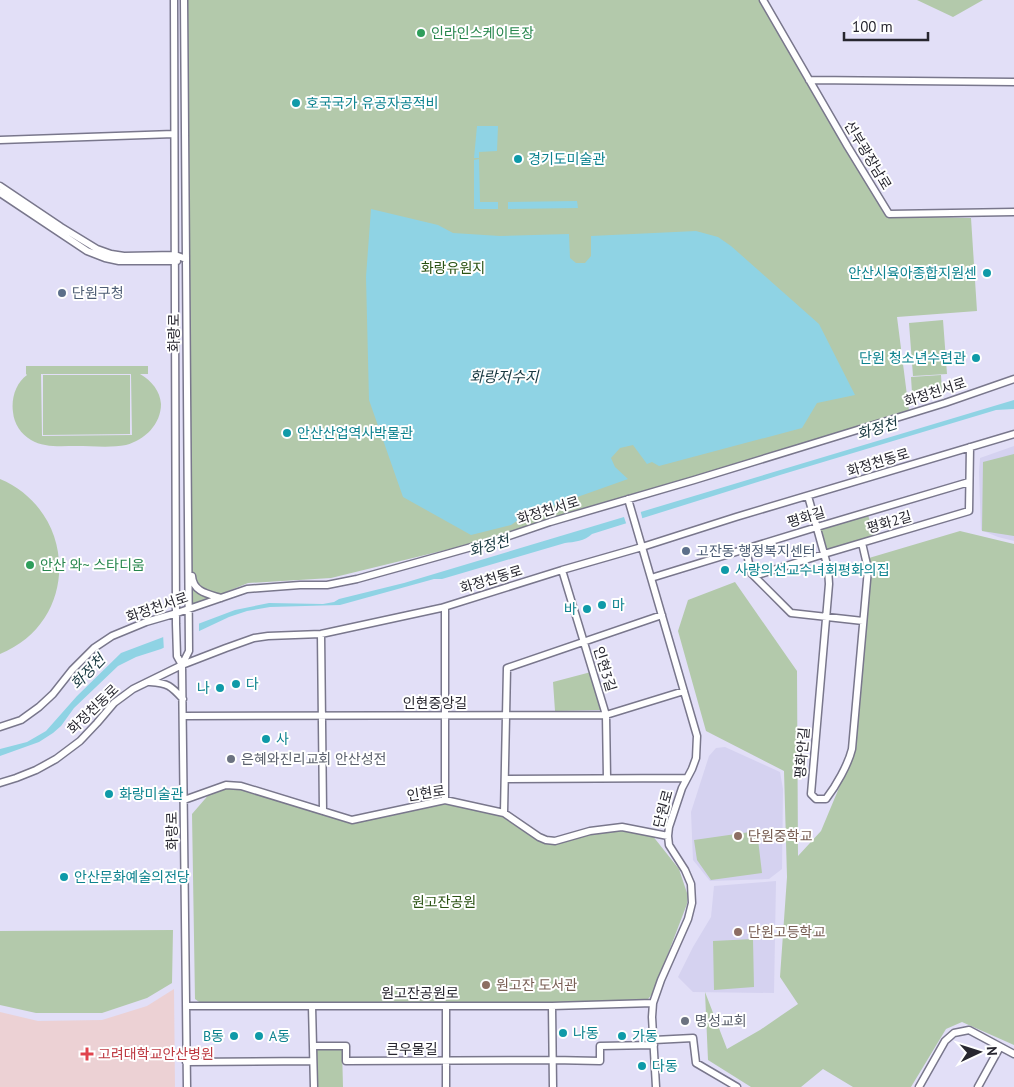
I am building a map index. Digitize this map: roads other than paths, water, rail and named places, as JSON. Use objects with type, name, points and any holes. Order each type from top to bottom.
[{"type":"street","name":"화랑로","points":[[174,0],[176,624],[178,656],[182,665],[183,699],[187,1087]]},
{"type":"street","name":"화랑로","points":[[182,665],[189,651],[184,0]]},
{"type":"street","name":"선부광장남로","points":[[763,0],[889,214],[1014,212]]},
{"type":"street","points":[[809,80],[1014,82]]},
{"type":"street","points":[[0,140],[174,134]]},
{"type":"street","points":[[0,186],[97,249],[124,256],[186,259]]},
{"type":"street","points":[[0,194],[87,251],[119,261],[175,258]]},
{"type":"street","name":"화정천서로","points":[[0,727],[21,720],[39,707],[94,648],[112,636],[146,622],[247,589],[327,585],[357,579],[500,539],[550,522],[629,502],[944,403],[1014,379]]},
{"type":"street","name":"화정천동로","points":[[0,783],[23,776],[56,759],[80,741],[114,703],[133,689],[182,665],[254,638],[321,634],[445,606],[1014,434]]},
{"type":"street","name":"평화2길","points":[[754,576],[969,511],[970,447]]},
{"type":"street","name":"평화길","points":[[651,578],[970,482]]},
{"type":"street","name":"평화안길","points":[[808,496],[828,568],[830,584],[811,794],[816,799],[826,799],[850,758],[868,570],[862,543]]},
{"type":"street","name":"단원로","points":[[629,502],[697,736],[696,758],[682,788],[668,836],[669,845],[685,870],[691,884],[692,903],[688,919],[653,1003],[656,1087]]},
{"type":"street","points":[[746,549],[751,573],[790,613],[863,621]]},
{"type":"street","points":[[188,557],[192,569],[192,582],[195,587],[204,593],[222,598]]},
{"type":"street","name":"인현3길","points":[[562,570],[606,715],[607,778]]},
{"type":"street","points":[[445,606],[445,800]]},
{"type":"street","points":[[504,813],[506,668],[662,615]]},
{"type":"street","points":[[321,634],[322,811]]},
{"type":"street","points":[[148,682],[162,682],[183,699]]},
{"type":"street","name":"인현중앙길","points":[[183,716],[606,715],[684,692]]},
{"type":"street","points":[[505,779],[687,778]]},
{"type":"street","name":"인현로","points":[[184,800],[226,785],[241,786],[352,820],[445,800],[504,813],[539,838],[555,841],[590,831],[622,827],[668,836]]},
{"type":"street","name":"원고잔공원로","points":[[186,1006],[552,1006],[653,1003]]},
{"type":"street","points":[[312,1006],[314,1087]]},
{"type":"street","points":[[446,1006],[446,1087]]},
{"type":"street","points":[[552,1006],[553,1087]]},
{"type":"street","points":[[919,1087],[945,1041],[954,1033],[969,1030],[1014,1054]]},
{"type":"street","points":[[654,1043],[693,1038],[696,1063],[737,1087]]},
{"type":"street","name":"큰우물길","points":[[313,1046],[346,1046],[346,1061],[600,1061],[600,1046],[654,1043]]},
{"type":"street","points":[[978,1087],[1000,1047]]},
{"type":"street","points":[[186,1062],[313,1061]]},
{"type":"water","points":[[477,126],[498,126],[497,151],[479,152],[479,158],[474,158]]},
{"type":"water","points":[[479,159],[480,202],[498,202],[498,209],[474,209],[474,160]]},
{"type":"water","points":[[577,201],[578,208],[508,209],[508,202]]},
{"type":"water","name":"화랑저수지","points":[[371,209],[438,225],[453,233],[500,236],[569,234],[570,258],[576,263],[585,263],[591,256],[591,236],[696,231],[718,237],[731,246],[819,324],[855,395],[817,403],[802,428],[659,466],[652,462],[647,464],[633,445],[620,448],[611,458],[615,467],[628,479],[524,516],[511,525],[471,535],[403,497],[369,400],[366,277]]},
{"type":"water","points":[[1014,400],[1014,409],[996,410],[592,534],[579,541],[565,543],[442,579],[434,579],[340,605],[270,607],[247,611],[229,617],[161,649],[136,657],[118,666],[74,708],[61,726],[53,733],[39,742],[0,756],[0,749],[27,742],[46,731],[77,696],[121,653],[235,610],[269,603],[323,604],[334,602],[339,599],[404,583]]},
{"type":"place","name":"인라인스케이트장","points":[[421,33]]},
{"type":"place","name":"호국국가 유공자공적비","points":[[296,103]]},
{"type":"place","name":"경기도미술관","points":[[518,159]]},
{"type":"place","name":"안산시육아종합지원센","points":[[987,273]]},
{"type":"place","name":"단원구청","points":[[62,293]]},
{"type":"place","name":"단원 청소년수련관","points":[[976,358]]},
{"type":"place","name":"안산산업역사박물관","points":[[287,433]]},
{"type":"place","name":"고잔동 행정복지센터","points":[[686,551]]},
{"type":"place","name":"안산 와~ 스타디움","points":[[30,565]]},
{"type":"place","name":"사랑의선교수녀회평화의집","points":[[725,570]]},
{"type":"place","name":"마","points":[[602,605]]},
{"type":"place","name":"바","points":[[587,609]]},
{"type":"place","name":"다","points":[[236,684]]},
{"type":"place","name":"나","points":[[220,688]]},
{"type":"place","name":"사","points":[[266,739]]},
{"type":"place","name":"은혜와진리교회 안산성전","points":[[231,759]]},
{"type":"place","name":"화랑미술관","points":[[109,794]]},
{"type":"place","name":"단원중학교","points":[[738,836]]},
{"type":"place","name":"안산문화예술의전당","points":[[64,877]]},
{"type":"place","name":"단원고등학교","points":[[738,932]]},
{"type":"place","name":"원고잔 도서관","points":[[486,985]]},
{"type":"place","name":"명성교회","points":[[685,1021]]},
{"type":"place","name":"나동","points":[[563,1033]]},
{"type":"place","name":"B동","points":[[234,1036]]},
{"type":"place","name":"A동","points":[[259,1036]]},
{"type":"place","name":"가동","points":[[622,1036]]},
{"type":"place","name":"고려대학교안산병원","points":[[87,1054]]},
{"type":"place","name":"다동","points":[[642,1066]]},
{"type":"park label","name":"화랑유원지","points":[[453,268]]},
{"type":"park label","name":"원고잔공원","points":[[444,902]]},
{"type":"water label","name":"화정천","points":[[877,429]]},
{"type":"water label","name":"화정천","points":[[489,546]]},
{"type":"water label","name":"화정천","points":[[88,672]]}]
